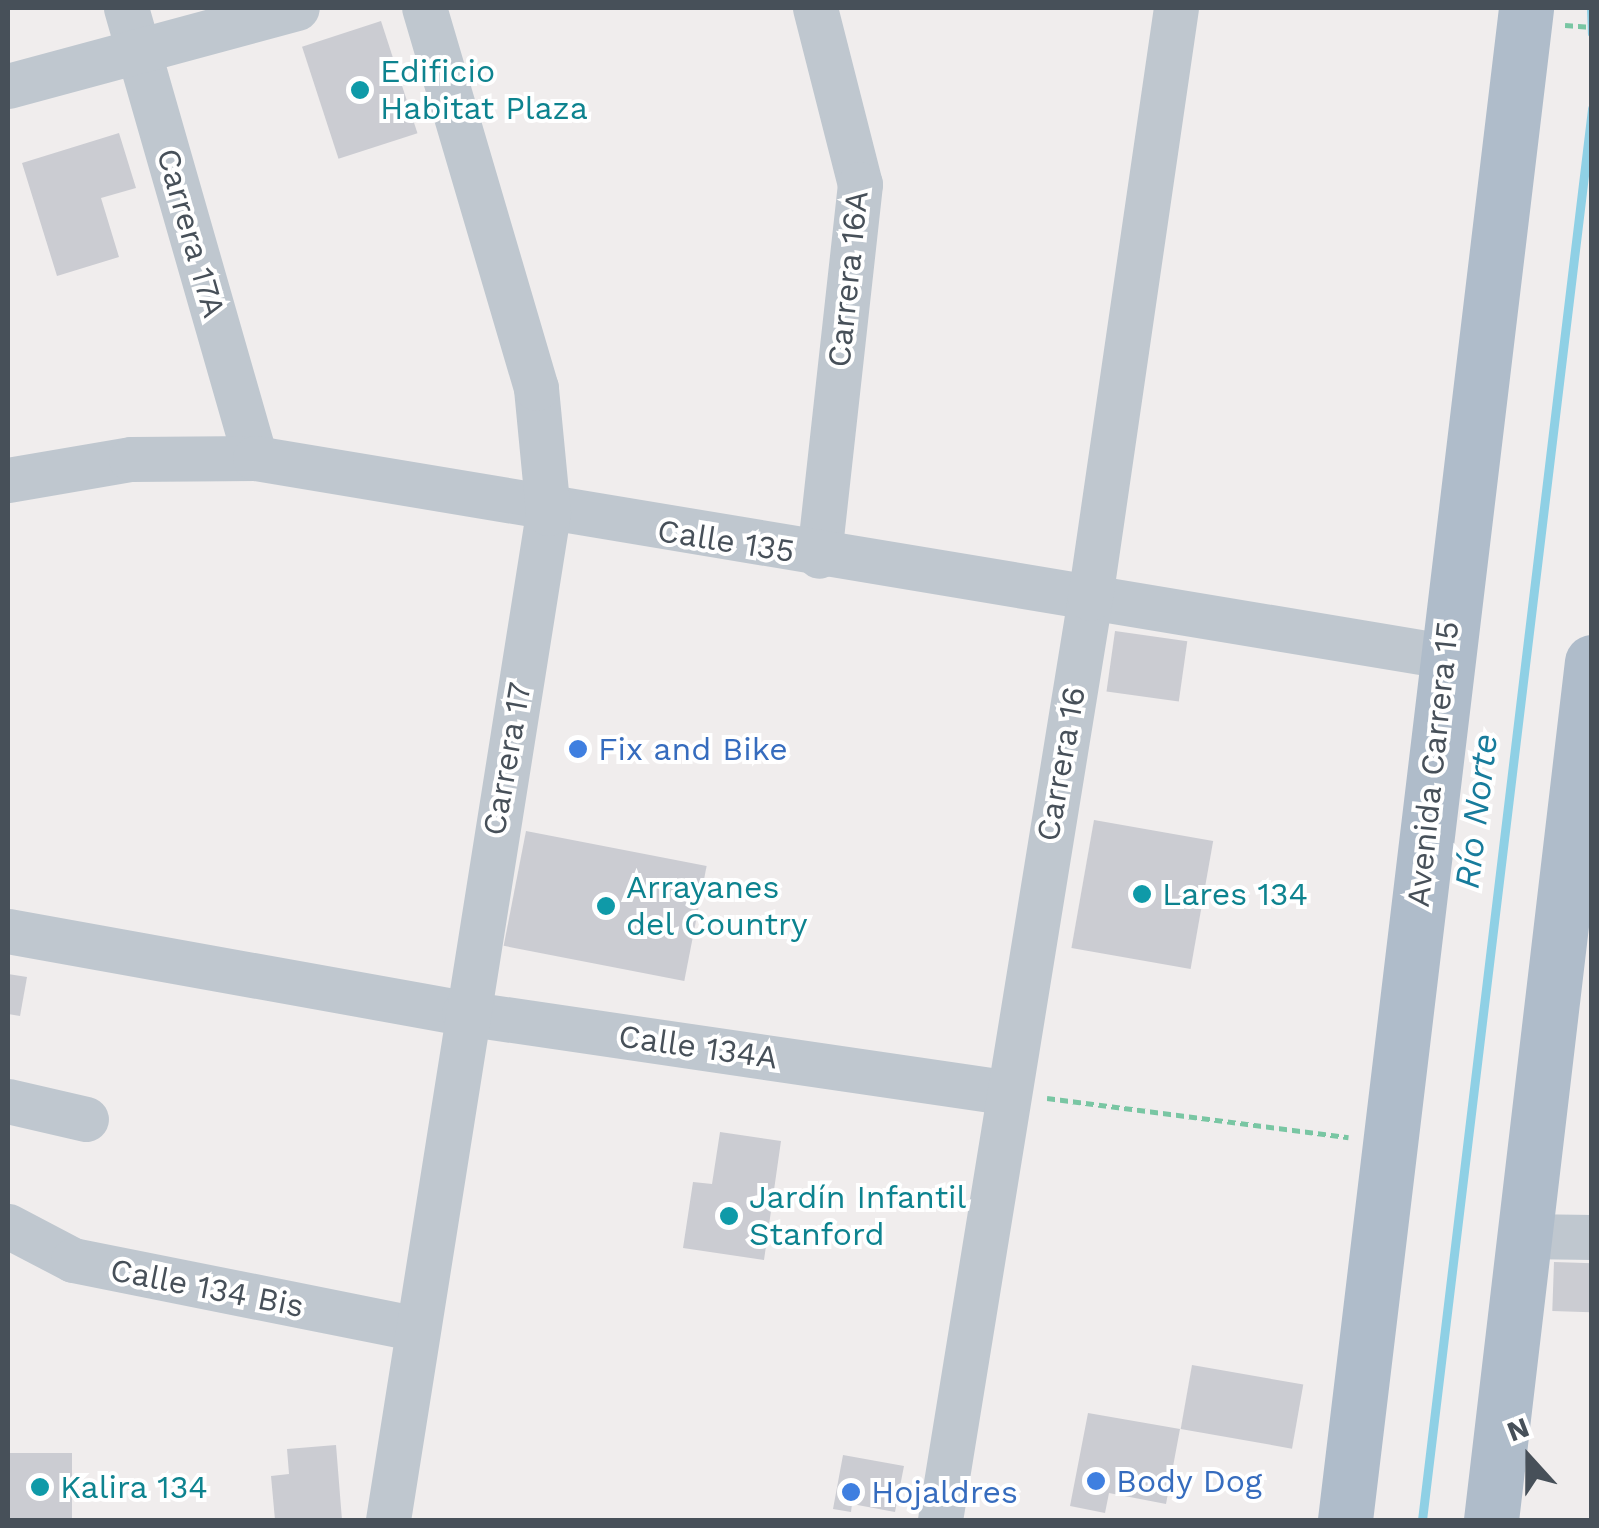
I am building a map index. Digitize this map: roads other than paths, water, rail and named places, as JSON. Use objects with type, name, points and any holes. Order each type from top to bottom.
[{"type":"main road","name":"Avenida Carrera 15","points":[[1345,1520],[1392,1143],[1444,656],[1542,16]]},
{"type":"main road","points":[[1492,1520],[1592,662]]},
{"type":"street","name":"Carrera 17A","points":[[126,8],[256,458]]},
{"type":"street","points":[[8,86],[297,8]]},
{"type":"street","name":"Carrera 17","points":[[388,1520],[414,1328],[548,513],[536,388],[424,8]]},
{"type":"street","name":"Carrera 16A","points":[[815,8],[860,184],[818,556]]},
{"type":"street","name":"Carrera 16","points":[[940,1520],[1004,1092],[1090,598],[1176,8]]},
{"type":"street","name":"Calle 135","points":[[8,480],[132,459],[256,458],[548,513],[1444,656]]},
{"type":"street","name":"Calle 134A","points":[[8,931],[464,1014],[1004,1092]]},
{"type":"street","points":[[8,1101],[86,1120]]},
{"type":"street","name":"Calle 134 Bis","points":[[8,1226],[74,1260],[414,1328]]},
{"type":"street","points":[[1523,1236],[1592,1237]]},
{"type":"waterway","name":"Río Norte","points":[[1591,8],[1592,33]]},
{"type":"waterway","name":"Río Norte","points":[[1422,1520],[1592,108]]},
{"type":"place","name":"Edificio Habitat Plaza","points":[[360,90]]},
{"type":"place","name":"Fix and Bike","points":[[578,749]]},
{"type":"place","name":"Lares 134","points":[[1142,894]]},
{"type":"place","name":"Arrayanes del Country","points":[[606,906]]},
{"type":"place","name":"Jardín Infantil Stanford","points":[[729,1216]]},
{"type":"place","name":"Body Dog","points":[[1096,1481]]},
{"type":"place","name":"Kalira 134","points":[[40,1487]]},
{"type":"place","name":"Hojaldres","points":[[851,1492]]}]
